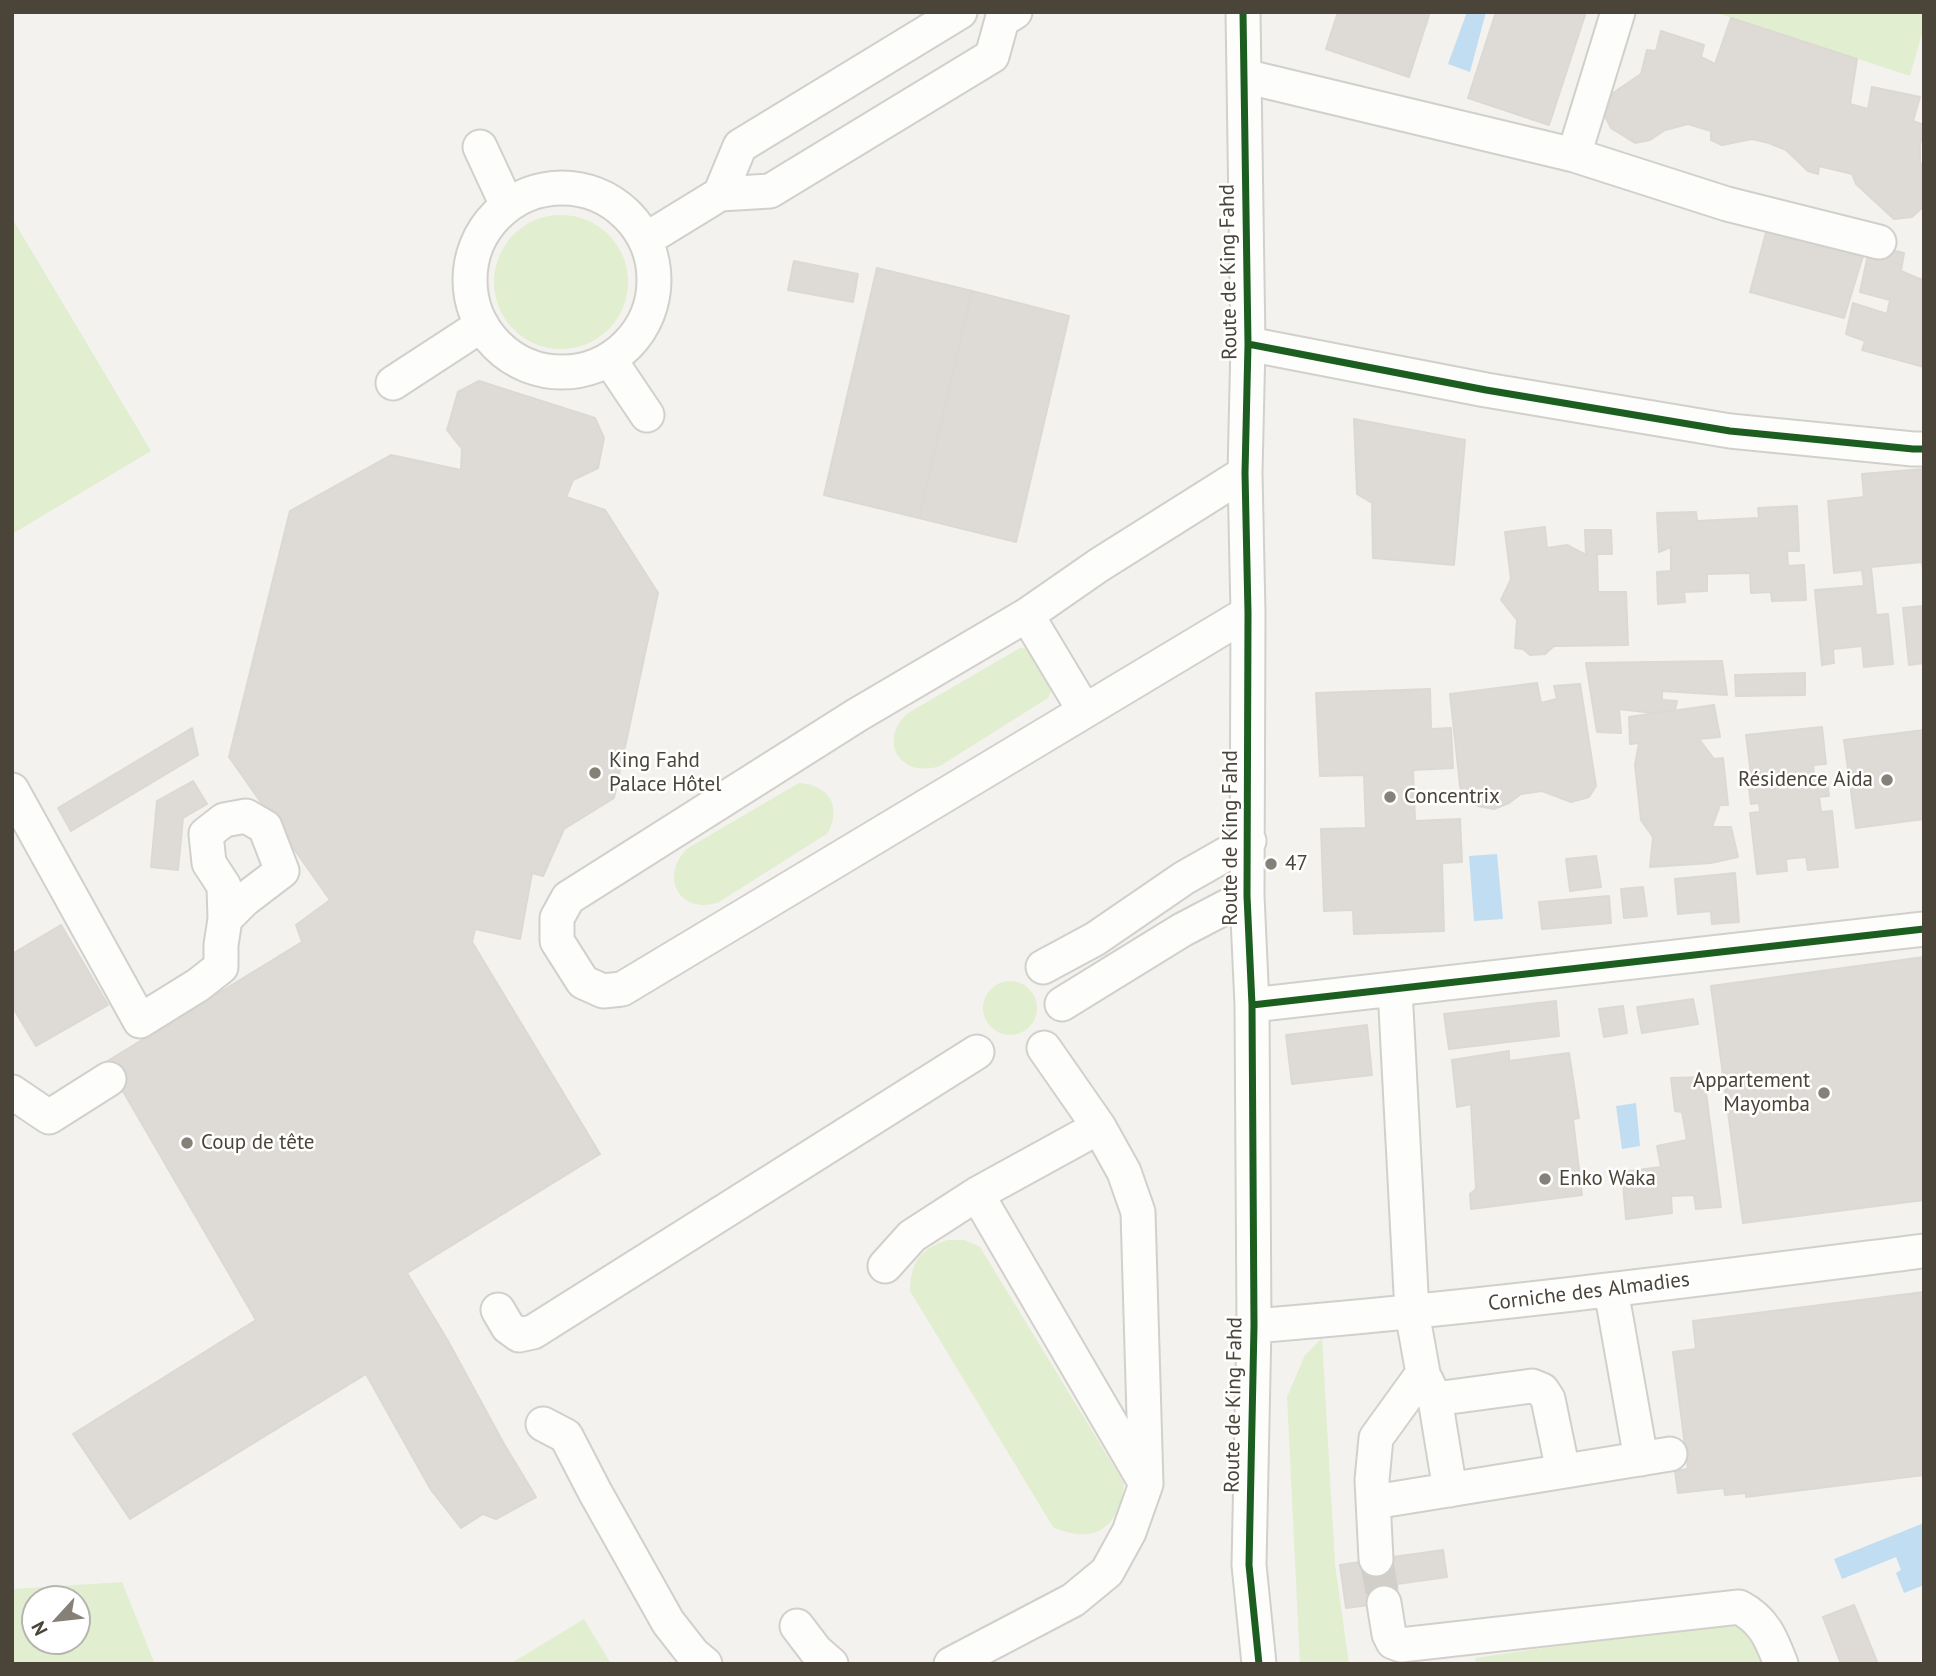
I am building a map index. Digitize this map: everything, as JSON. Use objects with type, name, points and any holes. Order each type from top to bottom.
[{"type":"street","points":[[720,194],[740,146],[960,12]]},
{"type":"street","name":"Route de King Fahd","points":[[1243,12],[1248,344],[1245,473],[1248,613],[1247,895],[1252,1004],[1254,1326],[1249,1565],[1259,1664]]},
{"type":"street","points":[[1574,155],[1618,12]]},
{"type":"street","points":[[645,240],[720,194],[770,191],[992,56],[996,15]]},
{"type":"street","points":[[1244,76],[1574,155],[1727,204],[1879,242]]},
{"type":"street","points":[[480,147],[507,205]]},
{"type":"street","points":[[550,188],[595,193],[615,204],[633,220],[645,240],[653,261],[655,284],[651,307],[642,328],[628,346],[610,360],[591,369],[570,373],[539,369],[510,356],[482,326],[473,305],[470,283],[472,260],[491,221],[507,205],[527,194],[550,188]]},
{"type":"street","points":[[393,383],[482,326]]},
{"type":"street","points":[[1248,344],[1486,390],[1730,431],[1924,449]]},
{"type":"street","points":[[610,360],[647,415]]},
{"type":"street","points":[[1245,473],[1099,565],[1027,615],[858,715],[568,898],[557,918],[557,941],[583,982],[603,991],[622,989],[1248,613]]},
{"type":"street","points":[[1027,615],[1084,710]]},
{"type":"street","points":[[12,790],[140,1021],[198,985],[220,967],[225,919]]},
{"type":"street","points":[[1043,967],[1095,939],[1184,877],[1249,841]]},
{"type":"street","points":[[1062,1004],[1182,930],[1247,895]]},
{"type":"street","points":[[1252,1004],[1924,929]]},
{"type":"street","points":[[1395,989],[1412,1312],[1450,1489]]},
{"type":"street","points":[[951,1664],[1073,1601],[1107,1572],[1129,1532],[1146,1484],[1138,1212],[1124,1172],[1099,1127],[1044,1048]]},
{"type":"street","points":[[498,1310],[508,1327],[519,1335],[533,1332],[977,1052]]},
{"type":"street","points":[[12,1092],[49,1116],[109,1079]]},
{"type":"street","points":[[885,1266],[912,1236],[977,1194],[1099,1127]]},
{"type":"street","points":[[977,1194],[1146,1484]]},
{"type":"street","name":"Corniche des Almadies","points":[[1254,1326],[1611,1290],[1924,1251]]},
{"type":"street","points":[[1374,1502],[1655,1457],[1611,1290]]},
{"type":"street","points":[[1376,1559],[1372,1480],[1376,1438],[1429,1386],[1532,1386],[1542,1390],[1548,1399],[1563,1471]]},
{"type":"street","points":[[543,1424],[566,1436],[668,1622],[693,1654],[705,1664]]},
{"type":"street","points":[[1384,1603],[1389,1633],[1393,1642],[1401,1645],[1739,1607],[1755,1616],[1771,1639],[1782,1664]]},
{"type":"street","points":[[797,1626],[816,1651],[831,1664]]},
{"type":"green space","points":[[1714,12],[1924,12],[1924,26],[1910,76]]},
{"type":"green space","points":[[561,215],[587,220],[609,234],[623,256],[628,282],[623,308],[609,330],[587,344],[561,349],[535,344],[513,330],[499,308],[494,282],[499,256],[513,234],[535,220]]},
{"type":"green space","points":[[12,218],[151,451],[12,534]]},
{"type":"green space","points":[[1020,648],[1032,649],[1053,687],[1048,698],[940,766],[926,769],[904,762],[897,754],[894,734],[908,713]]},
{"type":"green space","points":[[799,783],[818,788],[830,799],[834,814],[828,833],[719,902],[705,905],[684,898],[674,881],[679,859],[688,848]]},
{"type":"green space","points":[[1010,981],[1029,989],[1037,1008],[1029,1027],[1010,1035],[991,1027],[983,1008],[991,989]]},
{"type":"green space","points":[[947,1240],[965,1240],[980,1247],[1124,1483],[1117,1511],[1103,1529],[1081,1534],[1053,1527],[910,1291],[912,1272],[918,1258],[930,1248]]},
{"type":"green space","points":[[1322,1338],[1335,1564],[1349,1664],[1300,1664],[1287,1397],[1305,1355]]},
{"type":"green space","points":[[122,1582],[155,1664],[12,1664],[12,1589],[21,1588],[21,1655],[91,1655],[91,1585],[75,1585]]},
{"type":"green space","points":[[584,1619],[611,1664],[510,1664]]},
{"type":"green space","points":[[1728,1621],[1746,1627],[1766,1664],[1476,1664],[1475,1658]]},
{"type":"water","points":[[1467,12],[1486,12],[1470,72],[1448,64]]},
{"type":"water","points":[[1497,854],[1503,919],[1474,921],[1469,856]]},
{"type":"water","points":[[1636,1103],[1640,1146],[1622,1149],[1616,1106]]},
{"type":"water","points":[[1924,1523],[1924,1585],[1904,1593],[1896,1573],[1901,1570],[1896,1557],[1842,1579],[1834,1559]]},
{"type":"building","points":[[1338,12],[1430,12],[1409,77],[1326,49]]},
{"type":"building","points":[[1496,12],[1586,12],[1549,125],[1468,98]]},
{"type":"building","points":[[1731,18],[1857,59],[1850,104],[1868,109],[1872,87],[1920,97],[1913,121],[1924,125],[1920,162],[1924,170],[1924,206],[1912,217],[1894,219],[1856,184],[1852,174],[1819,166],[1818,174],[1808,171],[1786,150],[1769,143],[1752,139],[1722,145],[1711,140],[1711,131],[1688,124],[1665,130],[1650,140],[1635,143],[1611,128],[1603,112],[1613,93],[1641,74],[1647,50],[1656,51],[1661,31],[1704,45],[1701,57],[1715,64]]},
{"type":"building","points":[[1767,229],[1863,256],[1844,318],[1750,292]]},
{"type":"building","points":[[1870,245],[1904,253],[1901,271],[1922,280],[1924,272],[1924,330],[1921,342],[1924,343],[1924,367],[1862,350],[1865,341],[1846,334],[1853,303],[1887,314],[1890,300],[1860,292]]},
{"type":"building","points":[[794,261],[858,274],[853,302],[788,290]]},
{"type":"building","points":[[877,268],[972,291],[919,518],[824,495]]},
{"type":"building","points":[[972,291],[1069,316],[1016,542],[919,518]]},
{"type":"building","name":"King Fahd Palace Hôtel","points":[[479,381],[595,418],[604,438],[598,468],[573,480],[566,497],[605,510],[658,593],[614,798],[564,829],[543,876],[532,873],[520,939],[475,929],[472,942],[600,1154],[407,1273],[536,1497],[496,1519],[483,1514],[461,1528],[431,1490],[366,1374],[130,1519],[73,1434],[256,1320],[106,1062],[302,942],[296,925],[330,900],[229,757],[290,511],[391,455],[461,470],[462,449],[447,430],[458,392]]},
{"type":"building","points":[[1354,419],[1465,440],[1454,565],[1373,558],[1372,503],[1357,494]]},
{"type":"building","points":[[1924,469],[1924,580],[1922,562],[1871,567],[1876,615],[1888,614],[1893,664],[1864,667],[1862,646],[1833,649],[1834,663],[1822,665],[1815,590],[1864,586],[1862,570],[1834,573],[1828,501],[1864,497],[1862,474]]},
{"type":"building","points":[[1797,506],[1799,551],[1787,551],[1788,566],[1804,565],[1806,600],[1772,601],[1771,592],[1751,593],[1750,573],[1707,574],[1707,591],[1684,592],[1685,602],[1658,604],[1657,572],[1671,571],[1671,547],[1659,552],[1657,513],[1696,512],[1697,521],[1759,518],[1758,508]]},
{"type":"building","points":[[1545,527],[1547,548],[1567,545],[1586,555],[1585,530],[1611,530],[1612,554],[1597,554],[1598,592],[1626,592],[1628,645],[1554,646],[1545,654],[1530,655],[1523,649],[1515,648],[1517,620],[1501,600],[1511,579],[1505,532]]},
{"type":"building","points":[[1924,606],[1924,663],[1909,665],[1903,608]]},
{"type":"building","points":[[1722,661],[1727,695],[1662,691],[1662,700],[1677,701],[1675,710],[1653,713],[1619,709],[1621,733],[1597,732],[1586,663]]},
{"type":"building","points":[[1805,673],[1805,695],[1736,696],[1735,675]]},
{"type":"building","points":[[1537,683],[1541,703],[1557,699],[1554,686],[1580,684],[1596,786],[1589,797],[1571,802],[1542,791],[1521,794],[1494,809],[1478,806],[1461,795],[1450,694]]},
{"type":"building","name":"Concentrix","points":[[1430,689],[1431,729],[1451,728],[1453,768],[1413,770],[1415,821],[1460,819],[1462,862],[1442,863],[1444,931],[1354,934],[1353,910],[1324,911],[1321,829],[1366,828],[1364,775],[1320,776],[1316,693]]},
{"type":"building","points":[[1714,705],[1720,737],[1699,739],[1714,759],[1723,758],[1728,805],[1720,805],[1712,827],[1731,827],[1738,857],[1711,863],[1650,867],[1653,837],[1641,820],[1635,765],[1639,743],[1630,744],[1629,717]]},
{"type":"building","points":[[1822,727],[1826,764],[1813,765],[1815,781],[1827,780],[1829,796],[1819,797],[1821,812],[1832,811],[1838,867],[1808,870],[1806,857],[1786,859],[1787,871],[1757,874],[1750,813],[1760,812],[1759,803],[1751,804],[1748,782],[1762,781],[1761,774],[1751,775],[1746,735]]},
{"type":"building","points":[[192,728],[198,755],[71,831],[58,808]]},
{"type":"building","name":"Résidence Aida","points":[[1924,730],[1924,819],[1856,828],[1844,740]]},
{"type":"building","points":[[193,781],[207,804],[183,818],[178,870],[151,867],[157,801]]},
{"type":"building","points":[[1596,856],[1601,887],[1570,891],[1566,859]]},
{"type":"building","points":[[1735,873],[1739,922],[1712,924],[1711,911],[1678,914],[1675,879]]},
{"type":"building","points":[[1643,887],[1647,916],[1624,918],[1621,889]]},
{"type":"building","points":[[1609,896],[1611,923],[1542,929],[1539,902]]},
{"type":"building","points":[[61,925],[108,1005],[36,1046],[12,1006],[12,954]]},
{"type":"building","name":"Appartement Mayomba","points":[[1924,957],[1924,1200],[1743,1223],[1711,986]]},
{"type":"building","points":[[1693,999],[1698,1024],[1642,1033],[1637,1007]]},
{"type":"building","points":[[1556,1001],[1559,1036],[1449,1049],[1444,1014]]},
{"type":"building","points":[[1623,1006],[1627,1033],[1604,1037],[1599,1009]]},
{"type":"building","points":[[1367,1025],[1372,1075],[1292,1084],[1286,1035]]},
{"type":"building","points":[[1509,1051],[1509,1061],[1569,1053],[1579,1118],[1573,1119],[1582,1195],[1471,1209],[1470,1194],[1476,1189],[1471,1104],[1457,1107],[1452,1060]]},
{"type":"building","points":[[1704,1077],[1721,1207],[1696,1209],[1694,1195],[1671,1196],[1672,1213],[1626,1219],[1622,1172],[1661,1167],[1657,1146],[1687,1140],[1682,1112],[1675,1111],[1671,1078]]},
{"type":"building","points":[[1924,1292],[1924,1475],[1746,1497],[1746,1493],[1725,1495],[1724,1488],[1678,1493],[1675,1471],[1688,1469],[1673,1352],[1696,1349],[1693,1321]]},
{"type":"building","points":[[1443,1550],[1447,1577],[1397,1584],[1393,1557]]},
{"type":"building","points":[[1393,1557],[1399,1601],[1346,1608],[1340,1565]]},
{"type":"building","points":[[1854,1605],[1878,1664],[1841,1664],[1823,1617]]},
{"type":"tunnel","points":[[1376,1559],[1384,1603]]},
{"type":"cycle path","points":[[1243,12],[1248,344],[1245,473],[1248,613],[1247,896],[1252,1005],[1254,1326],[1249,1565],[1259,1664]]},
{"type":"cycle path","points":[[1248,344],[1486,390],[1730,431],[1924,449]]},
{"type":"cycle path","points":[[1252,1005],[1924,929]]},
{"type":"place","name":"King Fahd Palace Hôtel","points":[[595,773]]},
{"type":"place","name":"Résidence Aida","points":[[1887,780]]},
{"type":"place","name":"Concentrix","points":[[1390,797]]},
{"type":"place","name":"47","points":[[1271,864]]},
{"type":"place","name":"Appartement Mayomba","points":[[1824,1093]]},
{"type":"place","name":"Coup de tête","points":[[187,1143]]},
{"type":"place","name":"Enko Waka","points":[[1545,1179]]}]
